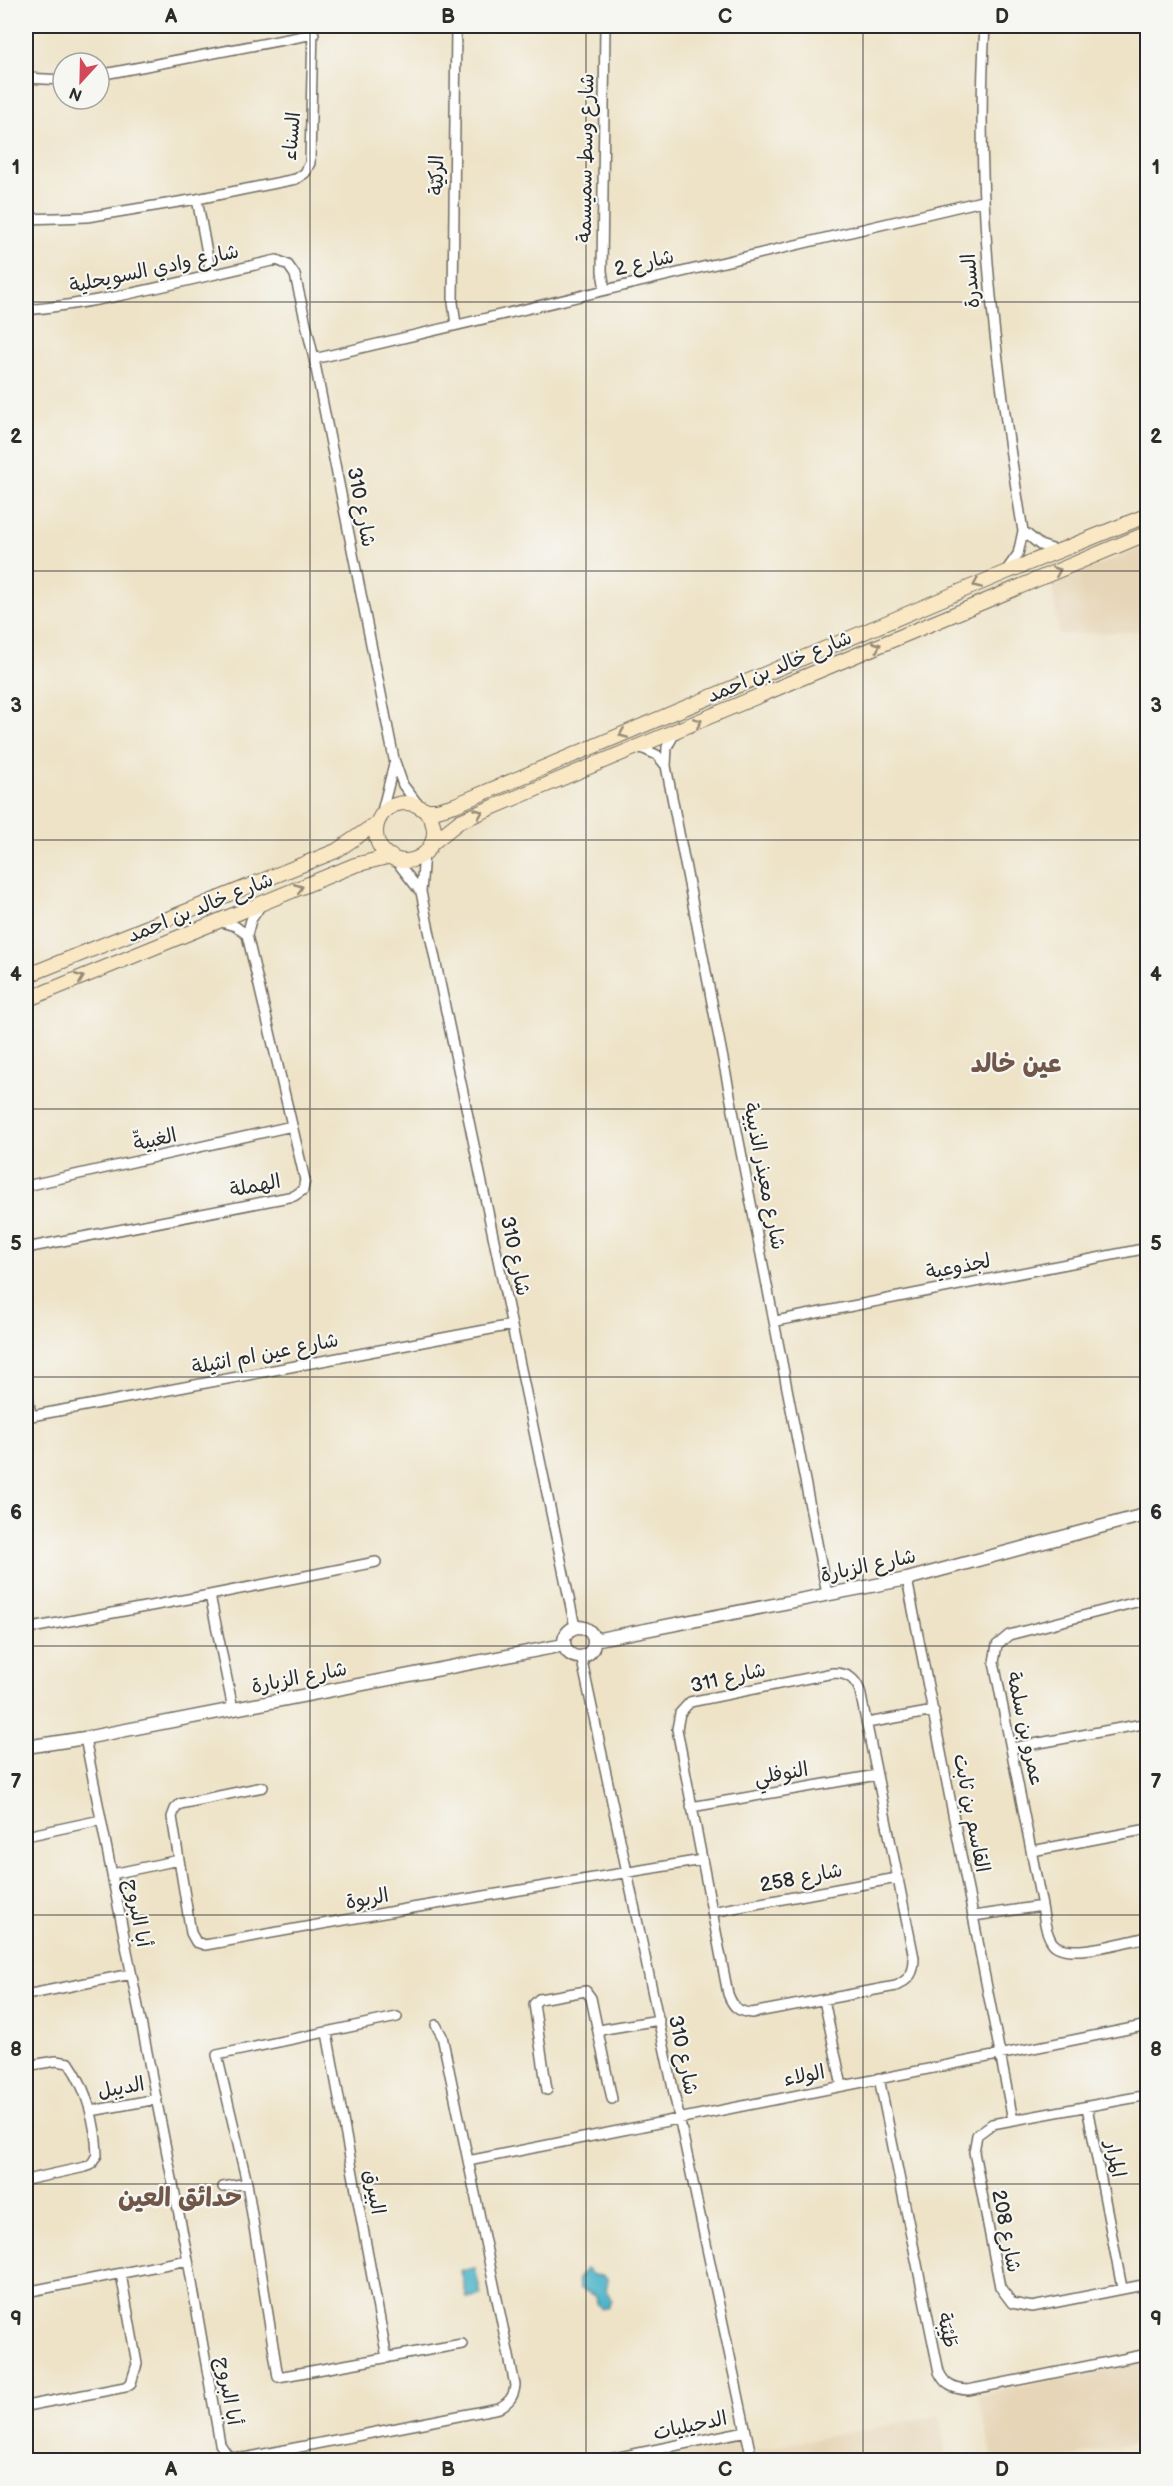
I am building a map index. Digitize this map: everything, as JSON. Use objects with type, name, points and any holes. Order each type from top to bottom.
[{"type":"main road","name":"شارع خالد بن احمد","points":[[422,809],[437,810],[455,805],[1004,573],[1148,515]]},
{"type":"main road","name":"شارع خالد بن احمد","points":[[427,849],[448,828],[460,821],[1148,533]]},
{"type":"main road","points":[[403,803],[422,809],[429,816],[434,830],[427,849],[410,860],[392,857],[380,846],[377,839],[379,819],[387,809],[403,803]]},
{"type":"main road","name":"شارع خالد بن احمد","points":[[26,976],[336,851],[379,819]]},
{"type":"main road","name":"شارع خالد بن احمد","points":[[26,1000],[366,861],[392,857]]},
{"type":"street","name":"الركيّة","points":[[456,26],[453,302],[456,325]]},
{"type":"street","name":"شارع وسط سميسمة","points":[[605,26],[602,260],[605,290]]},
{"type":"street","name":"السدرة","points":[[985,26],[982,201],[994,343],[1023,531],[1018,554],[1004,573]]},
{"type":"street","points":[[111,72],[314,30]]},
{"type":"street","name":"السناء","points":[[26,219],[87,218],[197,200],[296,179],[305,173],[310,163],[314,30]]},
{"type":"street","points":[[26,78],[51,79]]},
{"type":"street","points":[[197,200],[211,274]]},
{"type":"street","name":"شارع 2","points":[[315,359],[982,201]]},
{"type":"street","name":"شارع وادي السويحلية","points":[[26,310],[62,306],[277,260],[288,265]]},
{"type":"street","name":"شارع 310","points":[[288,265],[295,275],[315,359],[394,759],[404,785],[422,809]]},
{"type":"street","points":[[1023,531],[1040,545],[1061,551]]},
{"type":"street","name":"شارع معيذر الذيبية","points":[[676,731],[667,747],[666,766],[776,1320],[827,1594]]},
{"type":"street","points":[[639,747],[657,755],[666,766]]},
{"type":"street","name":"شارع 310","points":[[379,819],[394,759]]},
{"type":"street","name":"شارع 310","points":[[427,849],[421,892],[575,1627]]},
{"type":"street","name":"شارع 310","points":[[392,857],[421,892]]},
{"type":"street","points":[[218,921],[235,926],[247,935],[255,912],[263,903]]},
{"type":"street","name":"الهملة","points":[[26,1248],[294,1196],[303,1190],[305,1180],[247,935]]},
{"type":"street","name":"الغبيةّ","points":[[26,1186],[292,1126]]},
{"type":"street","name":"لجذوعية","points":[[776,1320],[1148,1248]]},
{"type":"street","name":"شارع عين ام انثيلة","points":[[28,1417],[512,1325]]},
{"type":"street","points":[[26,1384],[28,1417]]},
{"type":"street","name":"شارع الزبارة","points":[[594,1640],[907,1579],[1148,1514]]},
{"type":"street","points":[[26,1629],[376,1562]]},
{"type":"street","name":"القاسم بن ثابت","points":[[907,1579],[999,2054]]},
{"type":"street","points":[[210,1595],[233,1709]]},
{"type":"street","name":"عمرو بن سلمة","points":[[1148,1599],[1009,1635],[1001,1639],[994,1652],[994,1662],[1042,1905],[1052,1943],[1065,1951],[1073,1951],[1148,1937]]},
{"type":"street","points":[[575,1627],[590,1631],[594,1640],[590,1651],[581,1656],[572,1655],[564,1645],[566,1634],[575,1627]]},
{"type":"street","name":"شارع الزبارة","points":[[26,1748],[564,1645]]},
{"type":"street","name":"شارع 310","points":[[581,1656],[752,2460]]},
{"type":"street","name":"شارع 311","points":[[833,1673],[843,1673],[856,1683],[867,1723],[877,1775],[914,1958],[910,1977],[896,1986],[824,2000],[752,2013],[737,2009],[728,1994],[691,1807],[677,1729],[680,1713],[690,1702],[833,1673]]},
{"type":"street","points":[[867,1723],[934,1711]]},
{"type":"street","points":[[1012,1748],[1148,1723]]},
{"type":"street","name":"أبا البروج","points":[[85,1738],[189,2260],[220,2444],[228,2456],[244,2458],[499,2408],[511,2399],[515,2385],[442,2036],[436,2025]]},
{"type":"street","name":"النوفلي","points":[[691,1807],[877,1775]]},
{"type":"street","name":"الربوة","points":[[263,1787],[180,1804],[175,1809],[172,1817],[192,1933],[196,1942],[205,1945],[406,1909],[629,1874]]},
{"type":"street","points":[[26,1836],[101,1820]]},
{"type":"street","points":[[1032,1851],[1148,1829]]},
{"type":"street","points":[[112,1874],[179,1860]]},
{"type":"street","points":[[629,1874],[702,1860]]},
{"type":"street","name":"شارع 258","points":[[712,1912],[897,1878]]},
{"type":"street","points":[[974,1916],[1042,1905]]},
{"type":"street","points":[[26,1995],[131,1974]]},
{"type":"street","points":[[547,2090],[533,2008],[535,2001],[586,1991],[591,1998],[599,2030],[612,2099]]},
{"type":"street","points":[[824,2000],[842,2085]]},
{"type":"street","points":[[397,2017],[217,2055],[247,2183],[278,2377],[462,2344]]},
{"type":"street","points":[[599,2030],[659,2019]]},
{"type":"street","name":"الولاء","points":[[468,2161],[1148,2025]]},
{"type":"street","name":"البيرق","points":[[327,2033],[387,2358]]},
{"type":"street","points":[[999,2054],[1013,2120]]},
{"type":"street","name":"الديبل","points":[[26,2066],[56,2061],[69,2063],[91,2111],[97,2156],[91,2165],[26,2180]]},
{"type":"street","name":"طَيْبَة","points":[[879,2079],[939,2372],[943,2381],[950,2386],[968,2390],[1148,2354]]},
{"type":"street","name":"شارع 208","points":[[1148,2095],[992,2124],[977,2135],[974,2152],[1000,2288],[1012,2303],[1032,2307],[1148,2284]]},
{"type":"street","name":"الديبل","points":[[91,2111],[157,2099]]},
{"type":"street","name":"المرار","points":[[1088,2107],[1122,2288]]},
{"type":"street","points":[[223,2187],[247,2183]]},
{"type":"street","points":[[26,2292],[189,2260]]},
{"type":"street","points":[[26,2406],[131,2383],[137,2364],[121,2274]]},
{"type":"street","name":"الدحيليات","points":[[605,2460],[746,2432]]},
{"type":"shaded area","points":[[1147,545],[1147,631],[1059,634],[1052,584]]},
{"type":"shaded area","points":[[1147,2361],[1147,2442],[1049,2460],[993,2460],[978,2395]]},
{"type":"shaded area","points":[[940,2415],[946,2460],[757,2460],[755,2450]]},
{"type":"shaded area","points":[[742,2437],[747,2460],[629,2460]]},
{"type":"water","points":[[475,2268],[481,2295],[467,2298],[461,2271]]},
{"type":"water","points":[[586,2269],[593,2275],[603,2276],[608,2280],[606,2290],[612,2301],[608,2308],[601,2308],[596,2296],[579,2288],[578,2279]]},
{"type":"district","name":"عين خالد","points":[[1016,1063]]},
{"type":"district","name":"حدائق العين","points":[[180,2197]]}]
